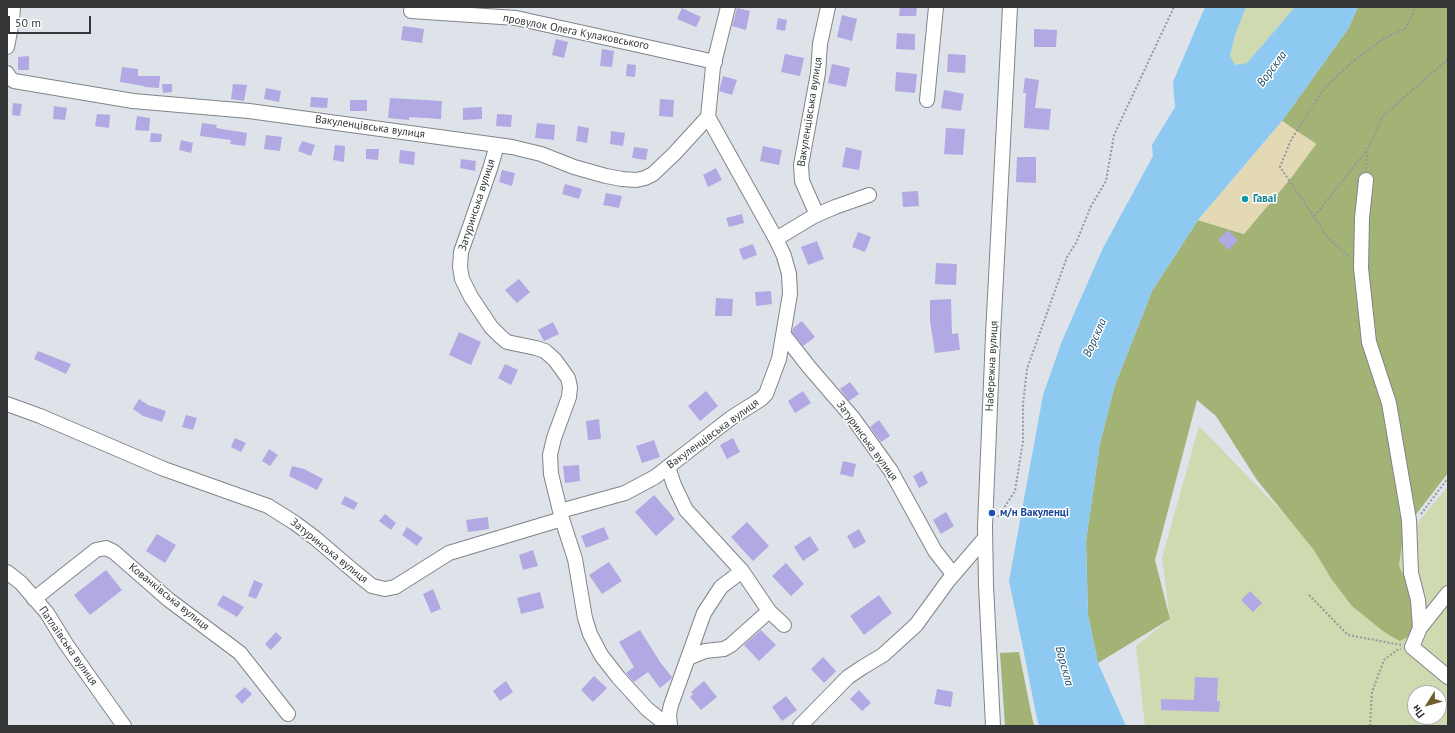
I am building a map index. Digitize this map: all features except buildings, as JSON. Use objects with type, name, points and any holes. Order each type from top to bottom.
[{"type":"street","points":[[7,47],[12,21],[12,7]]},
{"type":"street","points":[[708,117],[715,62],[728,7]]},
{"type":"street","name":"Вакуленцівська вулиця","points":[[817,215],[802,181],[801,166],[818,73],[820,44],[828,7]]},
{"type":"street","points":[[927,100],[936,7]]},
{"type":"street","name":"Набережна вулиця","points":[[993,726],[985,532],[992,343],[1010,7]]},
{"type":"street","name":"провулок Олега Кулаковського","points":[[411,10],[516,18],[715,62]]},
{"type":"street","name":"Вакуленцівська вулиця","points":[[7,73],[14,81],[133,101],[249,111],[512,147],[541,154],[606,176],[636,180],[654,174],[708,117],[776,238],[784,256],[789,274],[790,294],[779,359],[766,394],[761,399],[731,418],[655,477],[625,492],[561,515]]},
{"type":"street","name":"Затуринська вулиця","points":[[496,145],[490,169],[461,252],[462,279],[471,297],[491,327],[500,336],[507,342],[536,348],[545,352],[555,360],[568,378],[570,387],[569,397],[554,438],[550,455],[551,474],[561,515],[575,559],[590,634],[601,655],[646,709],[669,726]]},
{"type":"street","points":[[1366,180],[1362,218],[1361,268],[1369,342],[1389,403],[1410,528],[1411,573],[1418,600],[1420,628]]},
{"type":"street","points":[[776,238],[817,215],[869,195]]},
{"type":"street","name":"Затуринська вулиця","points":[[784,335],[877,451],[891,471],[935,551],[953,574]]},
{"type":"street","name":"Затуринська вулиця","points":[[7,404],[40,416],[164,468],[268,506],[316,538],[372,586],[385,589],[395,586],[449,553],[561,515]]},
{"type":"street","points":[[668,467],[674,485],[686,510],[742,571],[769,611],[784,625]]},
{"type":"street","points":[[800,726],[848,677],[883,655],[916,625],[985,532]]},
{"type":"street","name":"Кованківська вулиця","points":[[34,599],[96,550],[106,548],[114,552],[170,600],[240,653],[288,714]]},
{"type":"street","points":[[669,726],[671,705],[704,613],[721,587],[742,571]]},
{"type":"street","name":"Патлаївська вулиця","points":[[7,572],[20,583],[47,614],[66,644],[124,726]]},
{"type":"street","points":[[1448,593],[1420,628],[1412,647],[1448,677]]},
{"type":"street","points":[[688,658],[705,651],[724,648],[736,640],[769,611]]},
{"type":"path","points":[[985,532],[997,519],[1015,491],[1024,441],[1023,404],[1027,369],[1067,256],[1076,243],[1091,206],[1106,181],[1114,135],[1174,7]]},
{"type":"path","points":[[1361,268],[1329,239],[1280,167],[1291,140],[1323,90],[1351,63],[1384,39],[1406,28],[1416,7]]},
{"type":"path","points":[[1314,216],[1367,150],[1382,116],[1448,59]]},
{"type":"path","points":[[1366,180],[1367,150]]},
{"type":"path","points":[[1410,528],[1448,478]]},
{"type":"path","points":[[1309,596],[1348,635],[1412,647]]},
{"type":"path","points":[[1370,726],[1372,692],[1384,660],[1397,650],[1412,647]]},
{"type":"green space","points":[[1246,7],[1295,7],[1247,63],[1235,66],[1230,57],[1235,35]]},
{"type":"green space","points":[[1358,7],[1448,7],[1448,473],[1404,530],[1399,565],[1401,571],[1410,582],[1419,616],[1411,634],[1400,641],[1383,631],[1352,606],[1332,580],[1314,550],[1257,480],[1216,416],[1197,400],[1155,560],[1170,619],[1098,663],[1088,615],[1086,541],[1100,443],[1115,385],[1152,291],[1198,220],[1244,234],[1316,144],[1282,121],[1348,29]]},
{"type":"green space","points":[[1199,426],[1360,592],[1448,486],[1448,726],[1145,726],[1136,646],[1170,619],[1162,558]]},
{"type":"green space","points":[[1019,652],[1035,726],[1005,726],[1000,653]]},
{"type":"sand","name":"Гаваї","points":[[1282,121],[1316,144],[1292,177],[1244,234],[1198,220]]},
{"type":"water","name":"Ворскла","points":[[1205,7],[1246,7],[1235,35],[1230,56],[1235,65],[1247,63],[1295,7],[1358,7],[1348,29],[1282,121],[1198,220],[1152,291],[1115,385],[1100,443],[1086,541],[1088,615],[1098,663],[1126,726],[1039,726],[1009,581],[1043,395],[1062,341],[1103,248],[1153,156],[1152,145],[1175,107],[1173,82]]},
{"type":"place","name":"Гаваї","points":[[1245,199]]},
{"type":"place","name":"м/н Вакуленці","points":[[992,513]]}]
